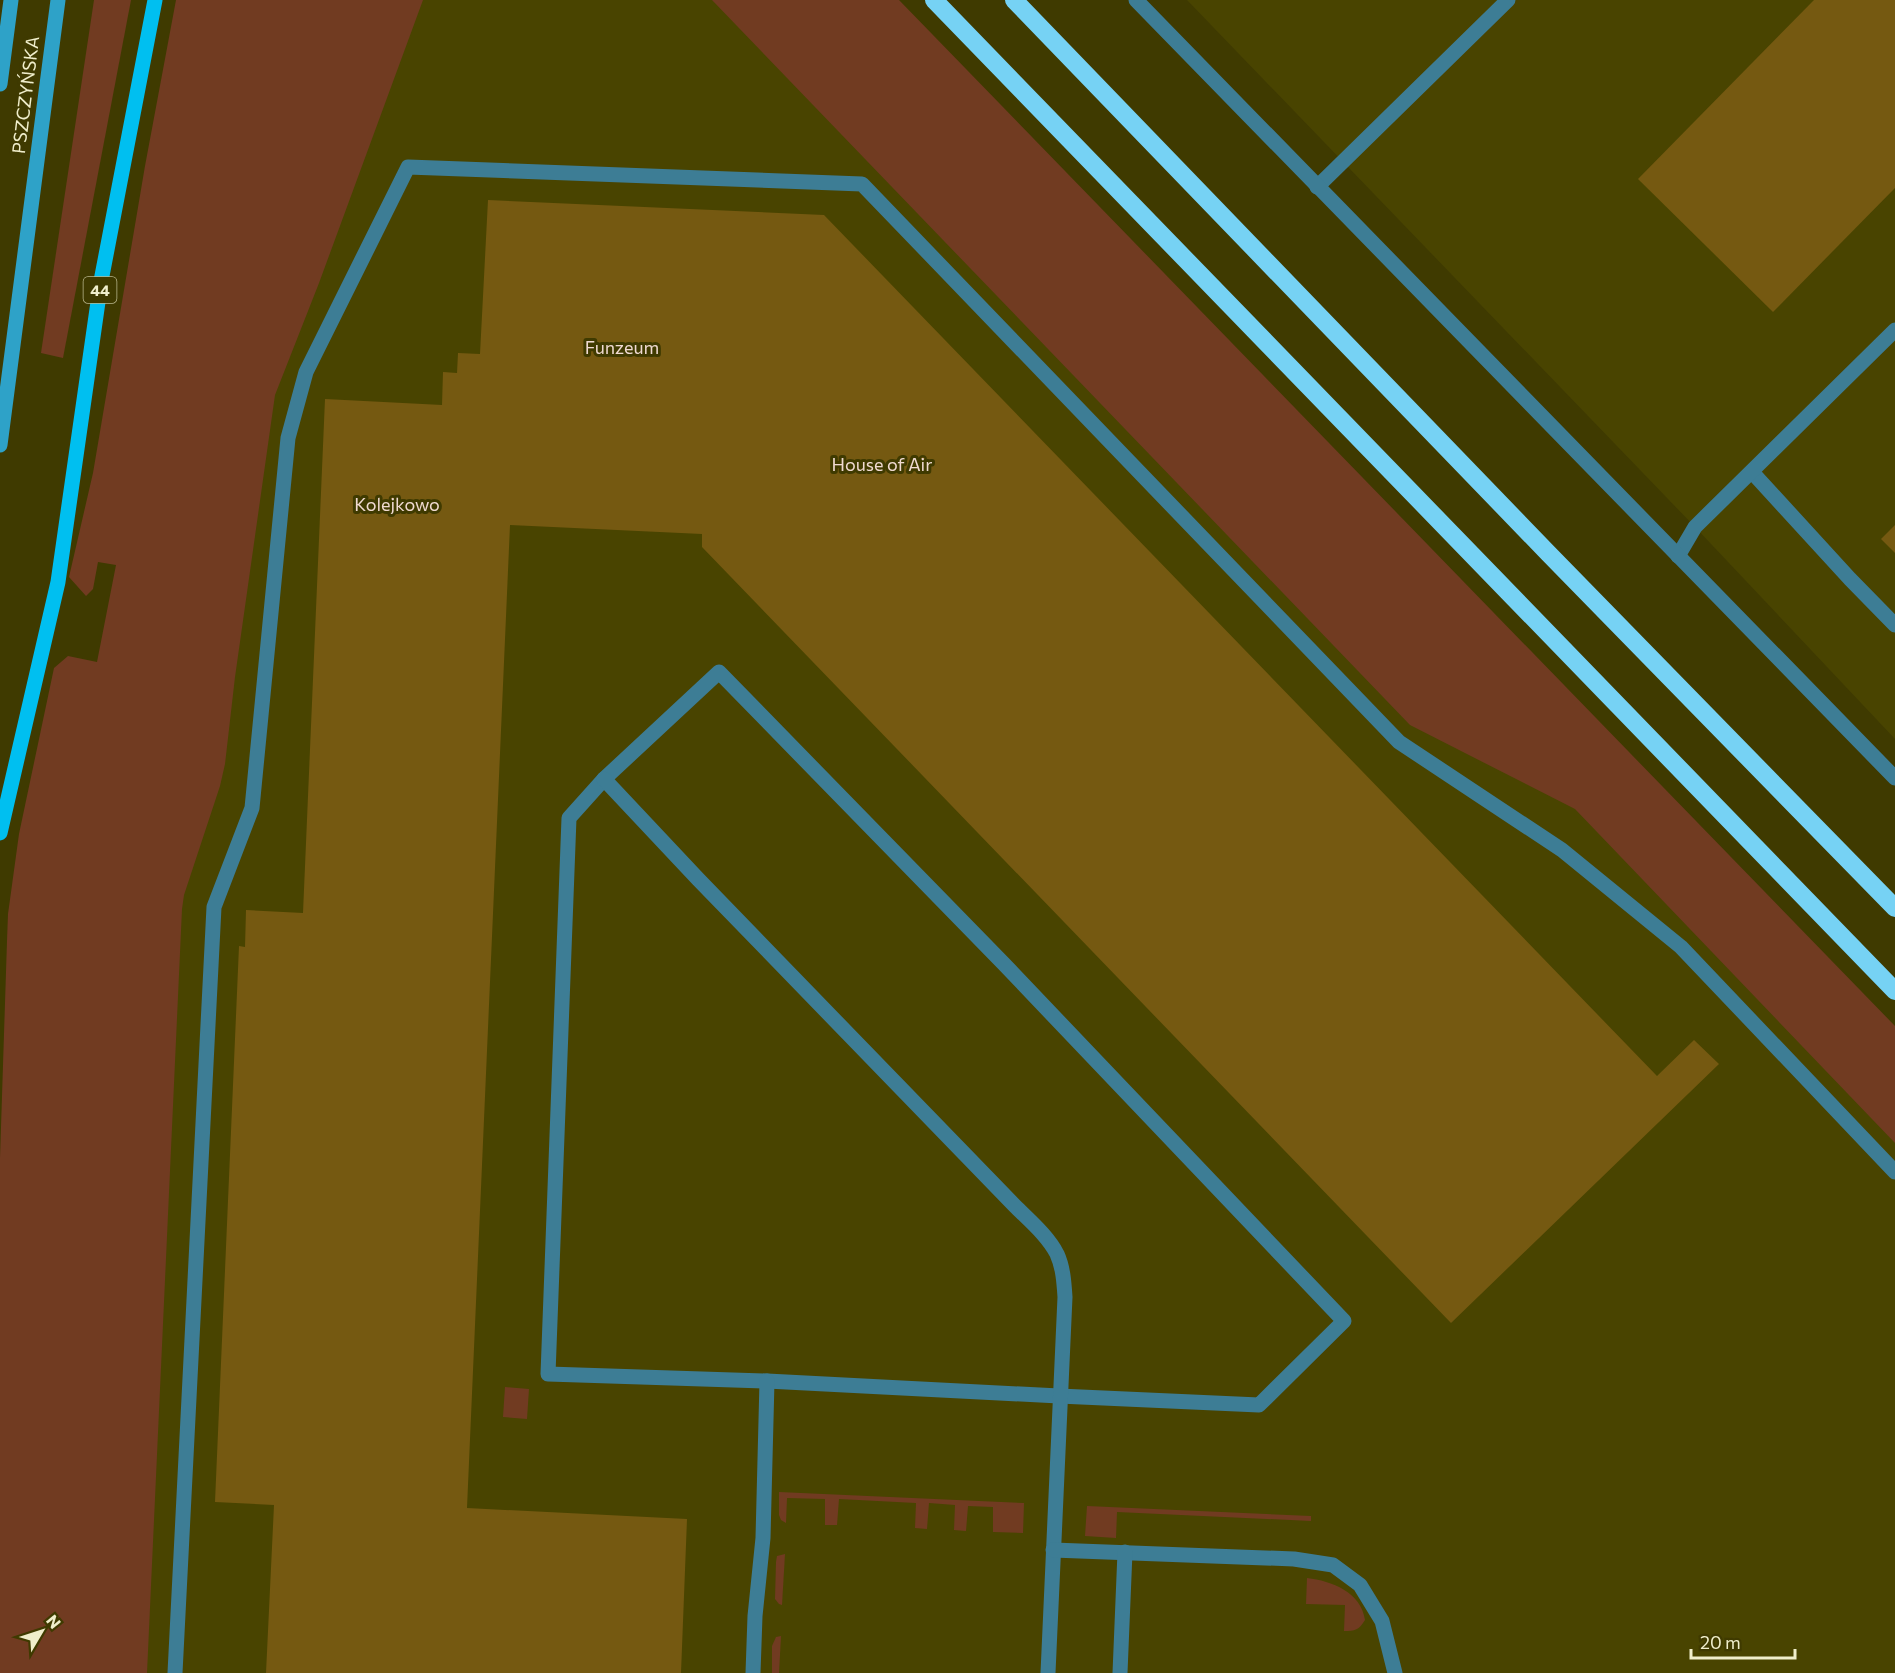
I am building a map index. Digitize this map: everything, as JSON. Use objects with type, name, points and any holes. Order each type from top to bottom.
[{"type":"highway","points":[[934,0],[1895,991]]},
{"type":"highway","points":[[1014,0],[1540,545],[1895,908]]},
{"type":"main road","name":"PSZCZYŃSKA","points":[[0,84],[11,0]]},
{"type":"main road","name":"PSZCZYŃSKA","points":[[0,445],[58,0]]},
{"type":"main road","name":"44","points":[[0,833],[58,582],[101,281],[155,0]]},
{"type":"street","points":[[1136,0],[1895,778]]},
{"type":"street","points":[[1317,187],[1508,0]]},
{"type":"street","points":[[175,1673],[214,908],[252,808],[288,438],[306,372],[408,166],[862,184],[1399,742],[1562,850],[1681,947],[1895,1172]]},
{"type":"street","points":[[1678,556],[1695,527],[1895,330]]},
{"type":"street","points":[[1752,472],[1895,625]]},
{"type":"street","points":[[719,672],[1003,963],[1344,1321],[1259,1405],[767,1381],[548,1374],[569,818],[604,779],[719,672]]},
{"type":"street","points":[[604,779],[1057,1253],[1064,1277],[1065,1297],[1048,1673]]},
{"type":"street","points":[[753,1673],[755,1616],[763,1538],[767,1381]]},
{"type":"street","points":[[1053,1550],[1294,1559],[1333,1565],[1360,1585],[1382,1621],[1395,1673]]},
{"type":"street","points":[[1120,1673],[1125,1552]]},
{"type":"shaded area","points":[[94,0],[131,0],[63,358],[41,353]]},
{"type":"shaded area","points":[[176,0],[423,0],[319,283],[275,395],[225,764],[184,895],[147,1673],[0,1673],[0,1158],[8,914],[19,834],[54,668],[68,656],[97,662],[116,565],[98,562],[93,589],[86,596],[69,577],[93,473],[145,166]]},
{"type":"shaded area","points":[[207,0],[823,0],[1895,1129],[1895,1673],[25,1673]]},
{"type":"shaded area","points":[[712,0],[899,0],[1895,1026],[1895,1143],[1575,809],[1410,725]]},
{"type":"shaded area","points":[[1187,0],[1895,0],[1895,739],[1695,527]]},
{"type":"shaded area","points":[[505,1387],[529,1389],[527,1419],[503,1417]]},
{"type":"shaded area","points":[[779,1492],[1024,1503],[1023,1533],[993,1532],[993,1507],[968,1506],[966,1531],[954,1530],[955,1505],[929,1503],[927,1529],[915,1528],[916,1503],[839,1499],[837,1525],[825,1525],[825,1499],[787,1498],[786,1523],[779,1515]]},
{"type":"shaded area","points":[[1087,1506],[1311,1516],[1311,1521],[1117,1512],[1116,1538],[1085,1536]]},
{"type":"shaded area","points":[[785,1554],[782,1605],[775,1599],[776,1562],[777,1556]]},
{"type":"shaded area","points":[[1307,1578],[1335,1585],[1351,1595],[1362,1610],[1365,1620],[1361,1626],[1354,1630],[1344,1631],[1345,1605],[1306,1604]]},
{"type":"shaded area","points":[[781,1636],[779,1673],[772,1673],[772,1646],[776,1637]]},
{"type":"building","points":[[1814,0],[1895,0],[1895,188],[1773,312],[1638,179]]},
{"type":"building","points":[[488,200],[824,215],[1657,1076],[1694,1040],[1719,1064],[1451,1323],[702,547],[702,534],[510,525],[467,1508],[687,1519],[681,1673],[266,1673],[274,1505],[215,1502],[239,946],[245,947],[246,910],[303,913],[325,399],[442,405],[443,372],[457,373],[458,353],[480,354]]},
{"type":"building","points":[[1895,525],[1895,553],[1881,539]]},
{"type":"park label","name":"Funzeum","points":[[622,348]]},
{"type":"park label","name":"House of Air","points":[[882,465]]},
{"type":"park label","name":"Kolejkowo","points":[[397,505]]}]
